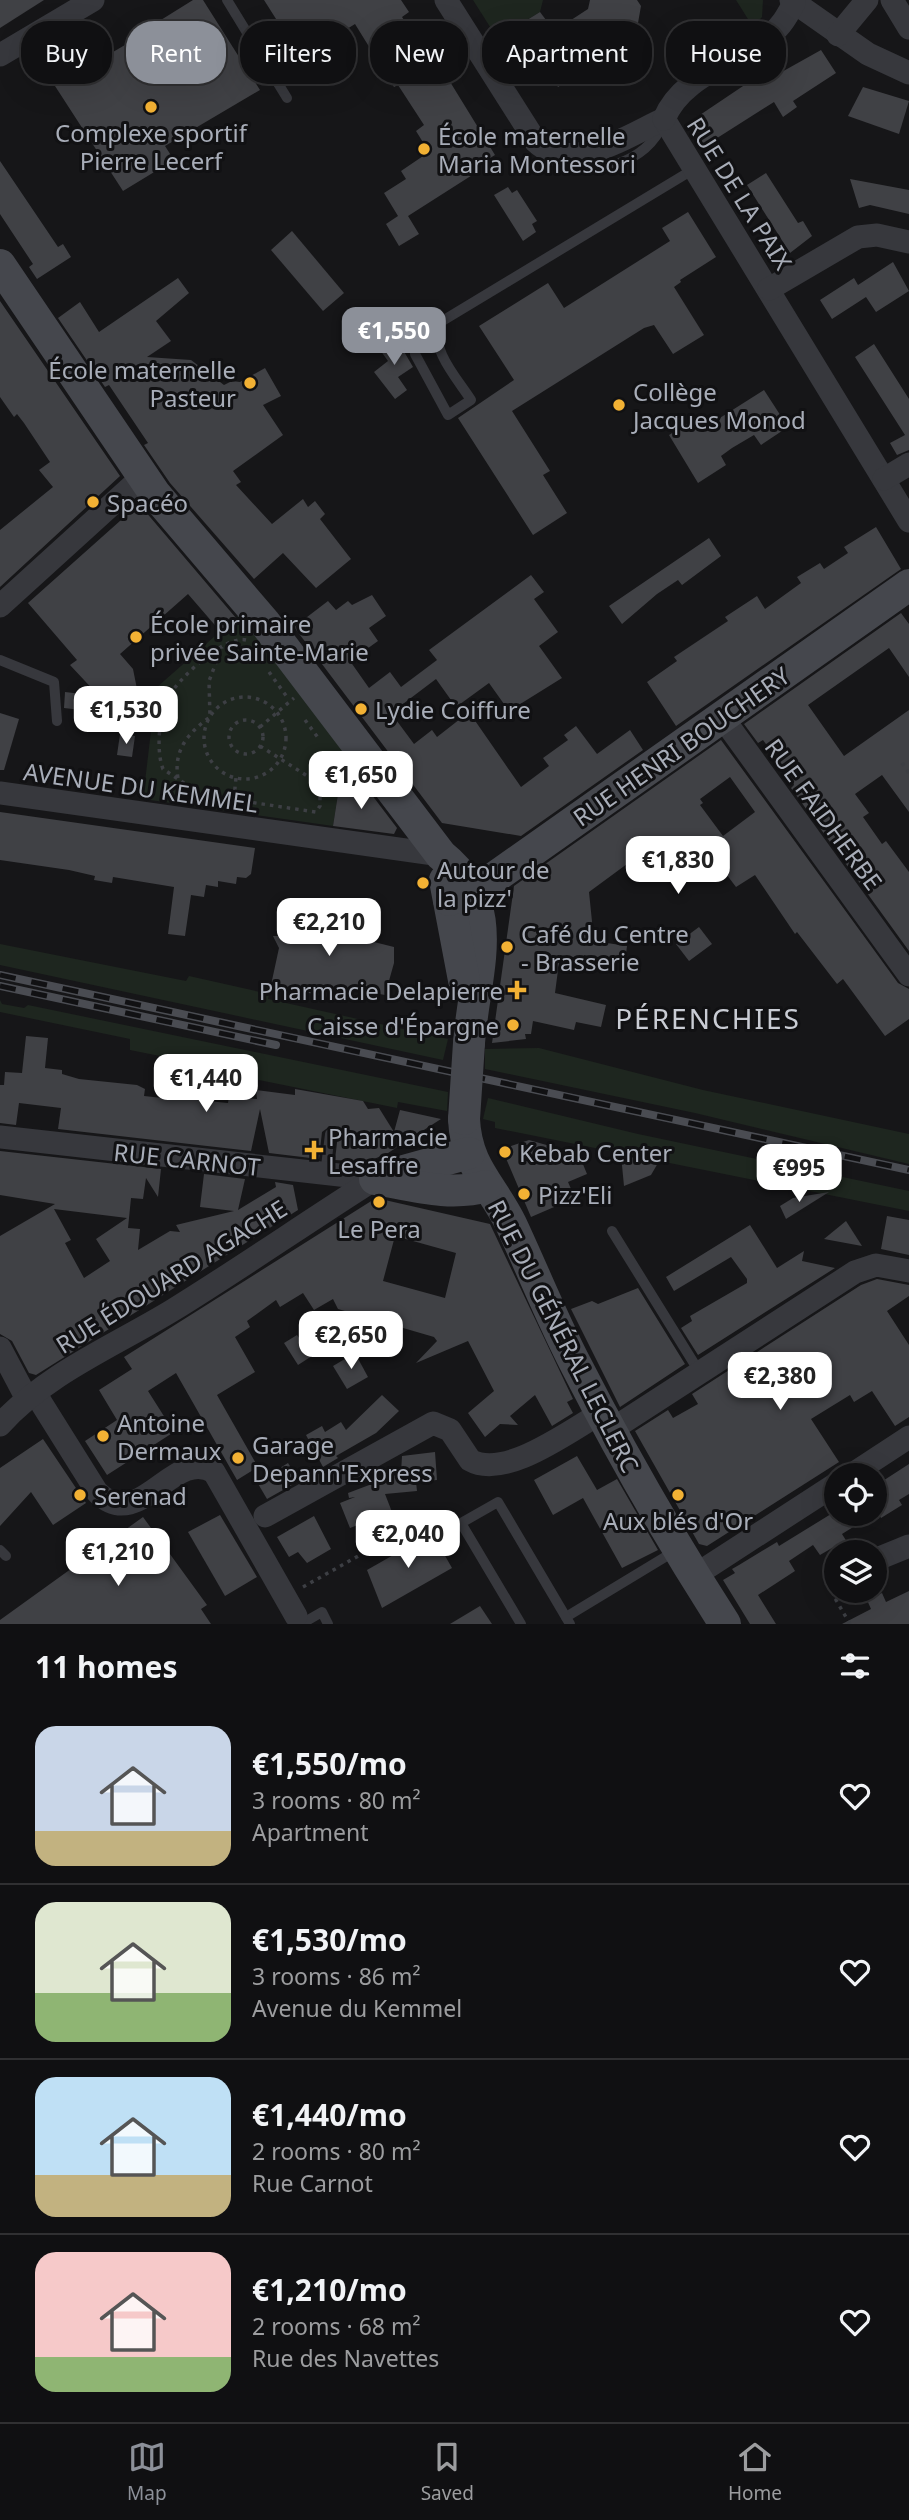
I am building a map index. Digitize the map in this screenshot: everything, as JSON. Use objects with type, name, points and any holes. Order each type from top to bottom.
[{"type":"main road","points":[[0,265],[142,477],[301,692],[350,763],[441,855]]},
{"type":"main road","name":"RUE HENRI BOUCHERY","points":[[462,896],[909,585]]},
{"type":"main road","name":"RUE DU GÉNÉRAL LECLERC","points":[[441,855],[462,896],[464,976],[470,1036],[464,1119],[469,1153],[510,1223],[606,1421],[724,1624]]},
{"type":"main road","name":"RUE CARNOT","points":[[375,1179],[469,1153]]},
{"type":"main road","name":"RUE CARNOT","points":[[375,1179],[450,1191],[473,1191],[486,1186]]},
{"type":"street","points":[[0,55],[93,0]]},
{"type":"street","name":"RUE DE LA PAIX","points":[[446,0],[536,142],[554,153],[581,154],[664,119],[909,521]]},
{"type":"street","points":[[664,119],[682,91],[772,34],[793,1],[838,35],[906,68]]},
{"type":"street","points":[[838,35],[880,1],[909,28]]},
{"type":"street","points":[[769,289],[858,237],[877,235],[909,242]]},
{"type":"street","points":[[884,480],[909,464]]},
{"type":"street","points":[[0,606],[142,477]]},
{"type":"street","name":"RUE FAIDHERBE","points":[[722,717],[909,975]]},
{"type":"street","name":"AVENUE DU KEMMEL","points":[[0,793],[441,855]]},
{"type":"street","name":"RUE CARNOT","points":[[0,1138],[375,1179]]},
{"type":"street","name":"RUE ÉDOUARD AGACHE","points":[[0,1425],[31,1396],[137,1328],[172,1311],[375,1179]]},
{"type":"street","points":[[265,1516],[433,1423],[450,1430],[470,1460],[494,1466],[519,1458],[606,1421],[700,1373],[855,1272],[876,1265],[909,1270]]},
{"type":"street","points":[[0,1348],[97,1492],[113,1503],[125,1504],[142,1498],[191,1466],[202,1466],[214,1472],[292,1613]]},
{"type":"street","points":[[869,1463],[909,1437]]},
{"type":"street","points":[[694,1576],[824,1492]]},
{"type":"street","points":[[887,1555],[909,1546]]},
{"type":"lane","points":[[227,0],[287,98]]},
{"type":"lane","points":[[439,323],[435,335],[437,346],[471,400],[448,415],[415,355],[415,344],[439,323],[694,169]]},
{"type":"lane","points":[[0,660],[54,682],[57,721]]},
{"type":"lane","points":[[325,1174],[330,1133]]},
{"type":"lane","points":[[612,1230],[700,1373]]},
{"type":"lane","points":[[521,1624],[461,1523],[498,1502],[568,1620],[678,1549]]},
{"type":"lane","points":[[292,1613],[322,1612],[328,1624]]},
{"type":"path","points":[[253,649],[246,639],[233,639],[210,653],[166,701],[159,748],[163,769],[202,795],[316,812],[320,806],[320,785]]},
{"type":"path","points":[[179,780],[177,768],[181,746],[194,728],[210,717],[222,704],[246,697],[260,699],[277,712],[286,731],[286,745],[281,760],[260,777],[236,778],[219,771],[205,748],[204,736],[210,717],[209,681],[222,646]]},
{"type":"path","points":[[266,668],[301,692],[322,743]]},
{"type":"path","points":[[260,727],[301,692]]},
{"type":"path","points":[[240,721],[251,721],[260,727],[263,738],[255,752],[244,754],[234,750],[229,740],[231,729],[240,721]]},
{"type":"path","points":[[260,746],[320,785]]},
{"type":"path","points":[[320,785],[350,763]]},
{"type":"path","points":[[902,763],[909,773]]},
{"type":"path","points":[[230,826],[236,778]]},
{"type":"path","points":[[292,1613],[426,1518],[456,1514]]},
{"type":"path","points":[[838,1603],[850,1624]]},
{"type":"shaded area","points":[[473,0],[543,0],[540,12],[525,21],[486,21]]},
{"type":"shaded area","points":[[736,0],[763,0],[762,17],[758,21],[749,21]]},
{"type":"shaded area","points":[[240,614],[363,775],[338,794],[333,826],[143,799],[156,688]]},
{"type":"shaded area","points":[[0,944],[186,981],[189,976],[269,994],[268,999],[448,1039],[443,1060],[0,965]]},
{"type":"shaded area","points":[[0,1000],[2,1004],[24,1008],[28,1005],[448,1092],[447,1111],[398,1102],[397,1108],[180,1064],[180,1060],[130,1050],[130,1039],[0,1012]]},
{"type":"shaded area","points":[[539,1048],[703,1090],[909,1134],[909,1164],[695,1113],[485,1069],[485,1049]]},
{"type":"shaded area","points":[[488,1098],[638,1134],[909,1191],[909,1211],[495,1128],[495,1122],[483,1119]]},
{"type":"building","points":[[0,0],[44,0],[0,28]]},
{"type":"building","name":"Complexe sportif Pierre Lecerf","points":[[193,0],[203,0],[216,21],[159,21]]},
{"type":"building","points":[[264,0],[401,0],[409,12],[402,17],[405,21],[370,21],[370,48],[356,26],[356,21],[277,21]]},
{"type":"building","points":[[590,0],[637,0],[641,6],[638,21],[570,21],[588,9]]},
{"type":"building","points":[[540,12],[546,20],[551,21],[525,21]]},
{"type":"building","name":"Complexe sportif Pierre Lecerf","points":[[226,36],[240,58],[240,84],[256,84],[260,90],[165,146],[174,160],[123,191],[55,86],[112,84],[112,53],[126,44],[126,84],[226,84]]},
{"type":"building","points":[[821,50],[836,73],[793,101],[797,107],[783,117],[774,102],[703,147],[688,123],[746,84],[786,84],[786,70]]},
{"type":"building","points":[[392,84],[451,84],[495,155],[475,167],[477,172],[408,216],[419,234],[399,246],[386,224],[398,216],[384,193],[406,179],[401,171],[429,152],[416,131],[424,125],[398,85],[394,87]]},
{"type":"building","points":[[863,87],[909,101],[899,134],[848,116]]},
{"type":"building","points":[[0,161],[58,247],[63,244],[71,257],[37,279],[29,267],[33,264],[0,214]]},
{"type":"building","points":[[766,173],[798,223],[803,221],[812,236],[790,253],[747,185]]},
{"type":"building","points":[[850,179],[909,190],[909,214],[870,205],[859,208]]},
{"type":"building","points":[[508,187],[512,193],[517,190],[537,221],[532,224],[536,232],[523,241],[494,195]]},
{"type":"building","points":[[688,212],[716,257],[680,280],[674,287],[704,335],[673,354],[654,325],[644,328],[512,411],[550,471],[543,475],[567,513],[533,535],[458,418],[514,380],[479,326],[548,283],[564,308],[670,241],[662,228]]},
{"type":"building","points":[[292,231],[344,293],[323,311],[271,250]]},
{"type":"building","points":[[893,262],[909,291],[876,312],[866,297],[832,319],[820,300],[854,278],[858,285]]},
{"type":"building","points":[[178,278],[189,293],[156,321],[171,341],[147,357],[191,360],[224,385],[232,381],[240,382],[265,368],[281,396],[263,405],[283,435],[233,471],[241,482],[236,485],[272,524],[303,499],[308,507],[315,501],[325,514],[320,519],[351,559],[316,588],[283,553],[254,579],[170,483],[144,445],[148,443],[109,385],[105,387],[58,318],[80,302],[99,332]]},
{"type":"building","points":[[0,301],[120,476],[0,587],[0,530],[53,487],[39,470],[50,462],[24,423],[17,414],[14,417],[0,397]]},
{"type":"building","points":[[395,336],[413,367],[398,377],[407,390],[395,399],[374,372],[388,361],[378,347]]},
{"type":"building","points":[[874,344],[909,399],[909,450],[897,455],[890,443],[905,435],[855,357]]},
{"type":"building","points":[[764,390],[788,427],[761,445],[754,435],[732,448],[721,456],[726,465],[698,483],[669,435],[698,417],[704,428]]},
{"type":"building","name":"École primaire privée Sainte-Marie","points":[[139,504],[236,618],[220,631],[188,594],[120,654],[133,669],[141,709],[121,726],[94,717],[93,712],[82,714],[81,710],[64,708],[65,692],[99,696],[70,665],[77,660],[28,603]]},
{"type":"building","points":[[876,527],[901,569],[676,726],[647,682],[677,661],[674,657],[728,621],[725,617],[757,596],[765,609],[801,583],[797,577],[820,563],[824,569],[848,553],[844,547]]},
{"type":"building","points":[[709,538],[721,556],[682,585],[678,580],[657,594],[622,624],[609,606]]},
{"type":"building","points":[[531,575],[544,592],[534,599],[558,632],[539,646],[562,678],[509,711],[489,683],[456,707],[436,679],[391,713],[414,744],[432,730],[437,737],[469,712],[521,787],[549,766],[543,758],[568,740],[564,735],[576,726],[597,754],[630,730],[643,750],[521,836],[442,823],[294,627],[328,601],[336,610],[348,601],[352,605],[372,595],[386,616],[369,628],[378,641],[350,661],[369,688],[390,672],[401,687],[437,660],[429,650]]},
{"type":"building","points":[[901,613],[909,624],[909,677],[889,648],[808,705],[844,756],[909,710],[909,812],[882,775],[855,794],[869,813],[863,817],[882,844],[886,841],[909,872],[909,951],[791,788],[793,781],[763,740],[758,743],[744,724]]},
{"type":"building","points":[[0,713],[19,719],[4,770],[0,770]]},
{"type":"building","points":[[120,734],[135,736],[132,757],[117,755]]},
{"type":"building","points":[[721,740],[898,983],[909,989],[909,1019],[885,1036],[843,979],[837,984],[797,932],[795,934],[755,875],[736,887],[698,837],[672,857],[679,865],[666,875],[646,850],[589,892],[594,941],[627,946],[625,962],[584,955],[584,959],[560,955],[555,993],[606,1005],[601,1027],[576,1022],[574,1030],[533,1021],[531,1034],[525,1034],[526,1039],[492,1043],[514,886]],"holes":[[[730,777],[755,812],[723,836],[700,805],[703,803],[700,799]]]},
{"type":"building","points":[[359,778],[397,828],[394,834],[333,826],[338,794]]},
{"type":"building","points":[[0,812],[255,848],[251,874],[246,878],[237,877],[236,884],[218,881],[218,887],[206,885],[204,897],[191,895],[185,936],[168,934],[174,887],[113,877],[112,883],[94,880],[95,876],[69,870],[0,860]]},
{"type":"building","points":[[286,911],[357,924],[358,938],[394,947],[394,963],[385,995],[347,988],[342,1000],[271,985],[279,948],[273,936],[280,936]]},
{"type":"building","points":[[699,927],[712,944],[689,961],[676,944]]},
{"type":"building","points":[[26,1036],[48,1038],[45,1068],[62,1070],[62,1074],[79,1079],[137,1085],[145,1089],[144,1096],[172,1099],[176,1085],[199,1087],[197,1100],[228,1103],[229,1096],[257,1099],[256,1090],[295,1095],[295,1089],[363,1101],[368,1109],[379,1108],[394,1132],[400,1110],[441,1119],[388,1153],[367,1162],[335,1160],[338,1134],[330,1126],[322,1132],[319,1159],[269,1153],[260,1109],[251,1151],[58,1129],[61,1108],[19,1103],[16,1125],[0,1123],[0,1085],[4,1085],[5,1072],[22,1073]]},
{"type":"building","points":[[529,1140],[550,1146],[549,1165],[580,1157],[587,1174],[568,1182],[575,1198],[531,1217],[502,1149]]},
{"type":"building","points":[[0,1151],[161,1169],[158,1197],[146,1178],[143,1199],[131,1198],[128,1228],[140,1229],[138,1250],[170,1231],[180,1232],[176,1225],[234,1211],[200,1207],[204,1174],[245,1179],[238,1210],[276,1187],[275,1182],[293,1185],[298,1210],[36,1375],[29,1373],[12,1341],[0,1334],[0,1236],[55,1204],[0,1195]],"holes":[[[54,1209],[127,1218],[96,1239],[110,1261],[84,1278],[65,1243],[71,1240]]]},
{"type":"building","points":[[621,1155],[658,1163],[651,1175],[624,1186]]},
{"type":"building","points":[[829,1192],[786,1219],[780,1206],[793,1198]]},
{"type":"building","points":[[376,1198],[490,1224],[573,1399],[567,1402],[573,1413],[552,1426],[535,1395],[510,1416],[518,1425],[500,1424],[485,1437],[468,1413],[494,1391],[468,1341],[416,1363],[437,1341],[434,1337],[338,1309],[333,1299],[314,1310],[303,1293],[280,1307],[276,1300],[247,1321],[250,1327],[235,1337],[255,1372],[217,1395],[258,1467],[237,1480],[176,1373],[148,1391],[174,1432],[107,1475],[85,1441],[117,1420],[99,1390],[132,1369],[124,1357]],"holes":[[[395,1236],[456,1253],[445,1298],[383,1281]]]},
{"type":"building","points":[[887,1216],[909,1220],[909,1255],[881,1249]]},
{"type":"building","points":[[846,1221],[862,1246],[824,1239]]},
{"type":"building","points":[[750,1225],[777,1268],[804,1251],[802,1261],[835,1268],[698,1355],[681,1328],[692,1321],[690,1316],[747,1283],[747,1279],[731,1257],[674,1291],[666,1277]]},
{"type":"building","points":[[877,1279],[909,1285],[909,1296],[887,1311],[909,1345],[909,1417],[895,1426],[872,1391],[854,1402],[850,1395],[811,1419],[839,1462],[824,1463],[824,1472],[707,1546],[699,1544],[635,1431],[668,1410],[673,1418],[698,1404],[692,1394],[861,1285]]},
{"type":"building","points":[[638,1288],[685,1364],[620,1407],[571,1309],[592,1301],[598,1304]]},
{"type":"building","points":[[297,1335],[312,1356],[298,1365],[284,1343]]},
{"type":"building","points":[[355,1353],[368,1377],[347,1389],[333,1366]]},
{"type":"building","points":[[382,1395],[399,1411],[376,1433],[336,1456],[338,1458],[323,1467],[306,1435],[322,1426],[325,1432],[341,1422],[346,1430]]},
{"type":"building","points":[[43,1439],[86,1503],[53,1525],[31,1492],[0,1526],[0,1468]]},
{"type":"building","points":[[435,1452],[437,1480],[416,1482],[417,1491],[385,1494],[392,1512],[350,1528],[340,1503],[355,1497],[349,1498],[348,1493],[401,1473],[402,1456]]},
{"type":"building","points":[[577,1456],[597,1490],[617,1479],[658,1550],[622,1568],[583,1498],[553,1515],[534,1480]]},
{"type":"building","points":[[288,1463],[299,1481],[267,1499],[257,1482]]},
{"type":"building","points":[[909,1464],[909,1494],[899,1500],[902,1505],[887,1514],[887,1478]]},
{"type":"building","points":[[220,1515],[257,1577],[225,1596],[188,1532]]},
{"type":"building","points":[[314,1516],[331,1549],[307,1563],[298,1552],[289,1557],[277,1537]]},
{"type":"building","points":[[143,1517],[207,1605],[201,1609],[211,1624],[0,1624],[0,1620]]},
{"type":"building","points":[[824,1518],[824,1526],[855,1526],[842,1534],[846,1540],[824,1540],[824,1553],[820,1555],[813,1545],[789,1561],[795,1571],[758,1595],[776,1624],[750,1624],[723,1580],[735,1573],[732,1569],[777,1542],[779,1546]]},
{"type":"building","points":[[432,1533],[452,1568],[382,1608],[367,1570]]},
{"type":"building","points":[[909,1591],[909,1624],[842,1624],[871,1609],[868,1603],[887,1602]]},
{"type":"building","points":[[480,1606],[492,1624],[450,1624]]},
{"type":"railway","points":[[0,975],[909,1170]]},
{"type":"railway","points":[[0,986],[276,1045]]},
{"type":"place","name":"Complexe sportif Pierre Lecerf","points":[[151,107]]},
{"type":"place","name":"École maternelle Maria Montessori","points":[[424,149]]},
{"type":"place","name":"École maternelle Pasteur","points":[[250,383]]},
{"type":"place","name":"Collège Jacques Monod","points":[[619,405]]},
{"type":"place","name":"Spacéo","points":[[93,502]]},
{"type":"place","name":"École primaire privée Sainte-Marie","points":[[136,637]]},
{"type":"place","name":"Lydie Coiffure","points":[[361,709]]},
{"type":"place","name":"Autour de la pizz'","points":[[423,883]]},
{"type":"place","name":"Café du Centre - Brasserie","points":[[507,947]]},
{"type":"place","name":"Pharmacie Delapierre","points":[[517,990]]},
{"type":"place","name":"Caisse d'Épargne","points":[[513,1025]]},
{"type":"place","name":"Pharmacie Lesaffre","points":[[314,1150]]},
{"type":"place","name":"Kebab Center","points":[[505,1152]]},
{"type":"place","name":"Pizz'Eli","points":[[524,1194]]},
{"type":"place","name":"Le Pera","points":[[379,1202]]},
{"type":"place","name":"Antoine Dermaux","points":[[103,1436]]},
{"type":"place","name":"Garage Depann'Express","points":[[238,1458]]},
{"type":"place","name":"Serenad","points":[[80,1495]]},
{"type":"place","name":"Aux blés d'Or","points":[[678,1495]]},
{"type":"district","name":"PÉRENCHIES","points":[[708,1018]]}]
